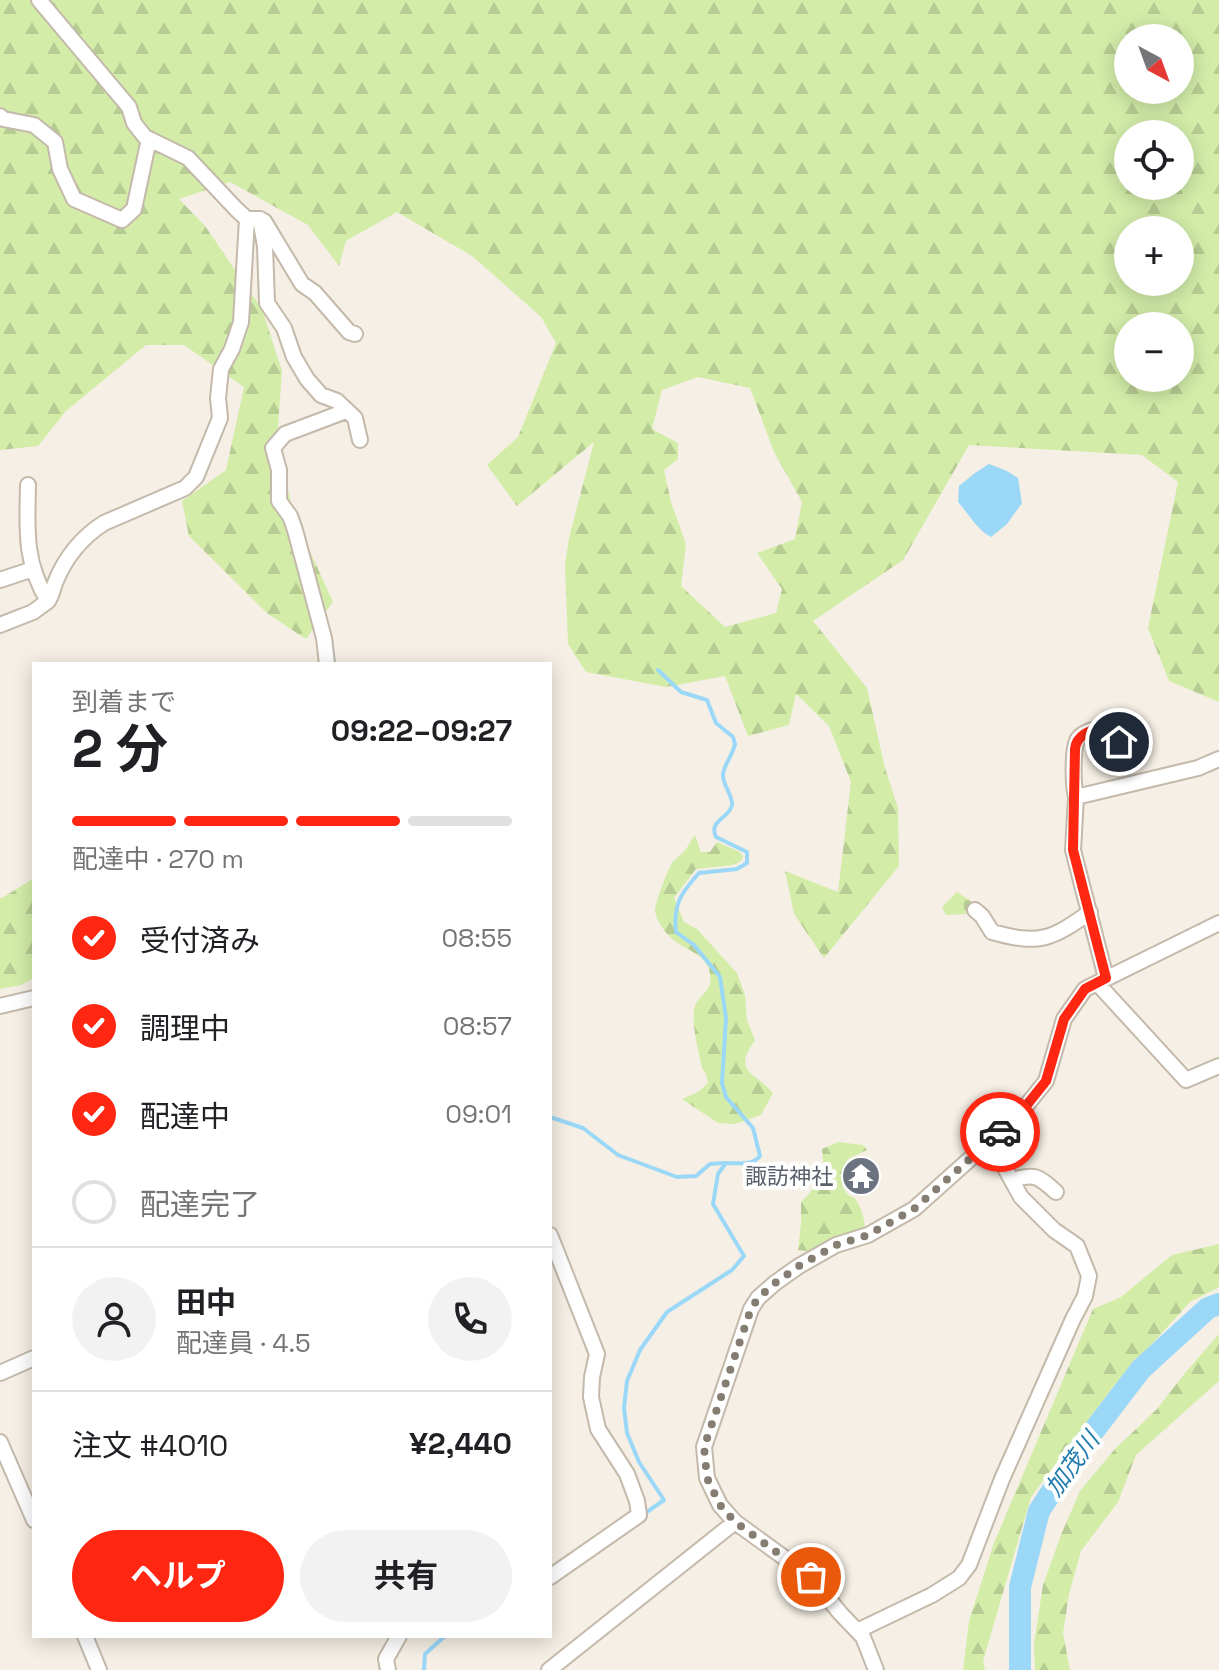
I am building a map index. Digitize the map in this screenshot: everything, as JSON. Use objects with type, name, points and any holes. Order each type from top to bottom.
[{"type":"street","points":[[39,0],[129,107],[134,123],[149,139],[188,158],[237,210],[265,222],[302,284],[315,293],[349,332],[355,334]]},
{"type":"street","points":[[0,116],[34,125],[55,142],[60,169],[74,199],[122,220],[134,209],[149,139]]},
{"type":"street","points":[[254,219],[265,246],[267,303],[284,328],[294,357],[307,379],[321,395],[337,401],[355,418],[360,440]]},
{"type":"street","points":[[0,625],[33,612],[48,601],[77,545],[92,531],[185,488],[196,477],[220,418],[218,398],[221,369],[241,322],[254,219]]},
{"type":"street","points":[[327,662],[324,638],[295,530],[279,501],[279,470],[273,448],[285,434],[346,411]]},
{"type":"street","points":[[28,485],[26,535],[36,581],[48,601]]},
{"type":"street","points":[[0,580],[33,569]]},
{"type":"street","points":[[1119,742],[1107,726],[1080,736],[1075,749],[1073,850],[1090,912],[1101,980],[1186,1080],[1219,1066]]},
{"type":"street","points":[[1076,797],[1198,768],[1219,759]]},
{"type":"street","points":[[975,910],[992,932],[1035,940],[1061,932],[1090,912]]},
{"type":"street","points":[[876,1670],[863,1637],[811,1577],[735,1522],[720,1505],[707,1478],[704,1447],[751,1309],[775,1283],[836,1245],[868,1235],[914,1209],[1018,1116],[1046,1081],[1064,1019],[1085,989],[1219,923]]},
{"type":"street","points":[[0,1006],[32,998]]},
{"type":"street","points":[[857,1631],[932,1595],[959,1578],[969,1565],[1002,1479],[1085,1296],[1089,1276],[1077,1246],[1054,1230],[1021,1197],[990,1141]]},
{"type":"street","points":[[1012,1180],[1031,1175],[1040,1177],[1056,1192]]},
{"type":"street","points":[[552,1240],[597,1354],[591,1397],[598,1429],[627,1474],[639,1515],[552,1576]]},
{"type":"street","points":[[0,1373],[32,1359]]},
{"type":"street","points":[[0,1442],[32,1515]]},
{"type":"street","points":[[549,1670],[735,1522]]},
{"type":"street","points":[[86,1638],[99,1670]]},
{"type":"street","points":[[388,1670],[386,1659],[398,1638]]},
{"type":"green space","points":[[0,0],[1219,0],[1219,702],[1169,681],[1148,628],[1178,482],[1142,455],[969,445],[903,560],[813,621],[867,688],[885,768],[898,808],[899,866],[824,958],[794,914],[785,871],[838,892],[851,782],[829,726],[796,694],[789,725],[748,736],[725,676],[666,687],[586,672],[568,644],[565,565],[594,442],[517,506],[487,465],[518,437],[556,343],[541,317],[472,256],[397,212],[346,241],[339,266],[308,225],[230,182],[179,199],[205,226],[262,309],[282,371],[277,440],[294,516],[333,602],[306,639],[268,614],[189,536],[182,501],[226,470],[244,387],[184,345],[146,345],[66,411],[38,446],[0,450]],"holes":[[[698,377],[750,388],[774,452],[802,502],[795,539],[757,553],[782,589],[776,613],[725,627],[681,586],[686,544],[671,502],[664,470],[678,459],[678,443],[652,429],[662,390]]]},
{"type":"green space","points":[[695,835],[701,852],[710,852],[717,842],[740,852],[743,857],[733,865],[696,869],[674,898],[684,922],[697,929],[737,973],[745,995],[747,1020],[755,1040],[745,1059],[746,1065],[748,1071],[773,1093],[761,1115],[735,1124],[718,1123],[682,1099],[698,1092],[708,1083],[702,1068],[694,1020],[695,1006],[708,988],[710,974],[699,956],[668,934],[655,913],[670,867]]},
{"type":"green space","points":[[32,879],[32,979],[0,989],[0,898]]},
{"type":"green space","points":[[957,892],[975,904],[967,914],[946,915],[942,907]]},
{"type":"green space","points":[[838,1142],[863,1145],[867,1150],[848,1159],[842,1176],[845,1191],[855,1198],[861,1210],[864,1231],[807,1251],[798,1250],[801,1202],[824,1172],[822,1149]]},
{"type":"green space","points":[[1219,1244],[1219,1287],[1190,1302],[1112,1388],[1031,1497],[983,1661],[985,1670],[963,1670],[969,1621],[994,1543],[1093,1309],[1121,1297],[1172,1255]]},
{"type":"green space","points":[[1219,1334],[1219,1381],[1136,1455],[1118,1502],[1081,1551],[1069,1594],[1063,1633],[1070,1670],[1035,1670],[1034,1644],[1043,1585],[1080,1491],[1114,1450],[1157,1409]]},
{"type":"water","points":[[989,464],[1018,478],[1022,503],[1007,524],[991,537],[977,526],[958,502],[959,486]]},
{"type":"waterway","points":[[331,638],[334,662]]},
{"type":"waterway","points":[[644,1514],[664,1500],[639,1462],[627,1433],[624,1408],[627,1381],[640,1350],[667,1312],[732,1270],[744,1256],[713,1204],[718,1174],[726,1163],[749,1163],[760,1156],[753,1128],[726,1097],[722,1083],[726,1018],[720,977],[694,945],[676,932],[675,922],[680,900],[699,873],[737,869],[747,863],[747,852],[716,837],[714,831],[732,805],[723,774],[735,744],[733,737],[716,723],[707,700],[681,692],[658,670]]},
{"type":"waterway","points":[[552,1118],[583,1128],[618,1155],[677,1177],[696,1176],[710,1164],[724,1163]]},
{"type":"waterway","name":"加茂川","points":[[1020,1670],[1020,1587],[1039,1511],[1079,1450],[1141,1369],[1208,1308],[1219,1304]]},
{"type":"waterway","points":[[424,1670],[425,1654],[443,1638]]},
{"type":"way so far","points":[[811,1577],[735,1522],[720,1505],[707,1478],[704,1447],[751,1309],[758,1298],[799,1266],[836,1245],[868,1235],[914,1209],[1000,1132]]},
{"type":"place","name":"諏訪神社","points":[[861,1176]]},
{"type":"route","points":[[1000,1132],[1018,1116],[1046,1081],[1064,1019],[1085,989],[1106,978],[1073,850],[1075,749],[1080,736],[1107,726],[1119,742]]}]
